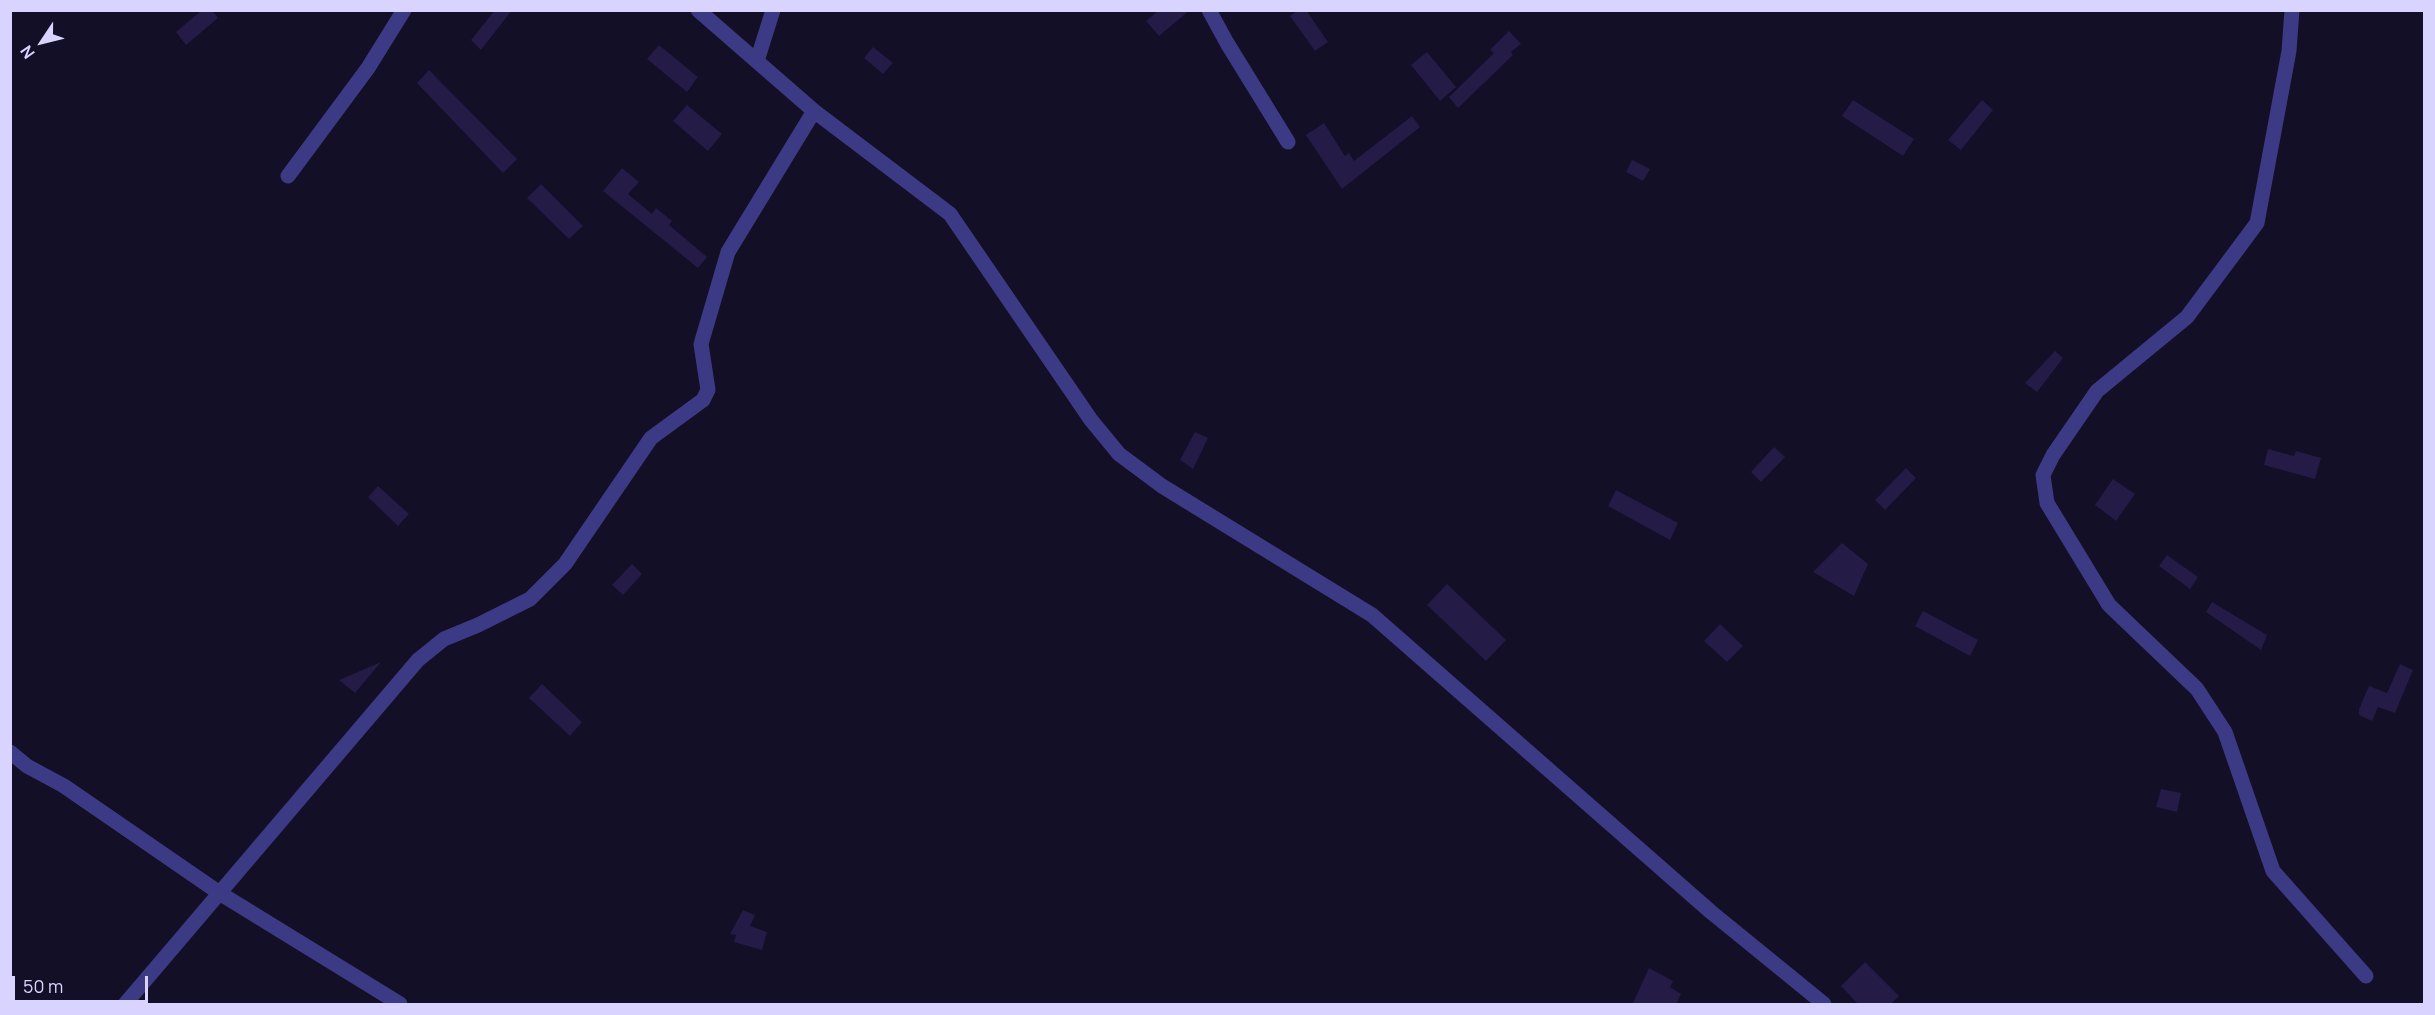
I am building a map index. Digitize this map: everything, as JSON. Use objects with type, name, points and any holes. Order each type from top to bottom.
[{"type":"street","points":[[288,176],[368,68],[404,10]]},
{"type":"street","points":[[698,10],[814,111],[950,214],[1091,420],[1119,454],[1162,486],[1372,615],[1711,912],[1824,1005]]},
{"type":"street","points":[[757,61],[773,10]]},
{"type":"street","points":[[1209,10],[1227,44],[1288,142]]},
{"type":"street","points":[[2292,10],[2289,51],[2257,223],[2187,317],[2097,391],[2053,455],[2043,475],[2047,503],[2109,605],[2197,689],[2225,732],[2273,871],[2366,976]]},
{"type":"street","points":[[125,1005],[418,660],[444,639],[530,599],[565,564],[651,438],[703,400],[708,390],[701,345],[728,252],[814,111]]},
{"type":"street","points":[[10,752],[27,766],[64,786],[220,894],[400,1005]]},
{"type":"building","points":[[202,10],[212,10],[218,18],[186,45],[176,32]]},
{"type":"building","points":[[495,10],[512,10],[481,50],[471,40]]},
{"type":"building","points":[[1159,10],[1190,10],[1159,36],[1146,21]]},
{"type":"building","points":[[1298,10],[1306,10],[1328,42],[1315,51],[1290,16]]},
{"type":"building","points":[[1509,31],[1521,44],[1511,52],[1513,55],[1458,108],[1449,97],[1494,53],[1490,50]]},
{"type":"building","points":[[659,45],[698,77],[687,92],[647,59]]},
{"type":"building","points":[[873,47],[893,63],[883,74],[864,58]]},
{"type":"building","points":[[1427,52],[1456,87],[1440,101],[1411,65]]},
{"type":"building","points":[[429,70],[517,159],[503,173],[417,83]]},
{"type":"building","points":[[1853,100],[1914,139],[1903,156],[1842,116]]},
{"type":"building","points":[[1982,100],[1993,110],[1961,150],[1948,140]]},
{"type":"building","points":[[687,105],[722,134],[708,151],[673,121]]},
{"type":"building","points":[[1412,116],[1420,127],[1342,189],[1306,135],[1324,123],[1345,156],[1349,153],[1354,161]]},
{"type":"building","points":[[1632,160],[1650,169],[1643,181],[1626,172]]},
{"type":"building","points":[[622,168],[639,182],[628,194],[652,214],[656,208],[672,221],[669,225],[707,257],[698,268],[603,191]]},
{"type":"building","points":[[541,184],[583,226],[569,239],[527,198]]},
{"type":"building","points":[[2055,351],[2063,358],[2037,392],[2025,383]]},
{"type":"building","points":[[1195,432],[1208,438],[1193,469],[1180,460]]},
{"type":"building","points":[[1774,447],[1785,457],[1761,482],[1751,472]]},
{"type":"building","points":[[2268,449],[2294,456],[2296,451],[2321,458],[2315,479],[2264,465]]},
{"type":"building","points":[[1906,468],[1916,478],[1885,510],[1875,500]]},
{"type":"building","points":[[2113,479],[2135,494],[2116,521],[2095,505]]},
{"type":"building","points":[[378,486],[409,514],[398,526],[368,497]]},
{"type":"building","points":[[1616,490],[1678,523],[1670,540],[1608,506]]},
{"type":"building","points":[[1842,543],[1868,564],[1854,596],[1813,572]]},
{"type":"building","points":[[2167,555],[2198,577],[2190,589],[2159,566]]},
{"type":"building","points":[[632,564],[642,574],[623,595],[612,585]]},
{"type":"building","points":[[1447,584],[1506,640],[1486,661],[1427,605]]},
{"type":"building","points":[[2212,602],[2267,635],[2261,650],[2206,612]]},
{"type":"building","points":[[1923,611],[1978,640],[1970,656],[1915,626]]},
{"type":"building","points":[[1720,624],[1743,646],[1727,662],[1704,641]]},
{"type":"building","points":[[381,662],[355,693],[339,680]]},
{"type":"building","points":[[2400,664],[2413,670],[2395,713],[2378,707],[2372,721],[2359,715],[2359,709],[2369,686],[2387,693]]},
{"type":"building","points":[[542,684],[582,722],[570,736],[529,698]]},
{"type":"building","points":[[2161,789],[2181,793],[2177,812],[2156,807]]},
{"type":"building","points":[[743,910],[755,915],[750,926],[767,932],[762,950],[734,942],[736,935],[730,934]]},
{"type":"building","points":[[1865,962],[1899,996],[1890,1005],[1859,1005],[1841,986]]},
{"type":"building","points":[[1649,968],[1673,981],[1670,987],[1681,994],[1676,1005],[1632,1005]]}]
